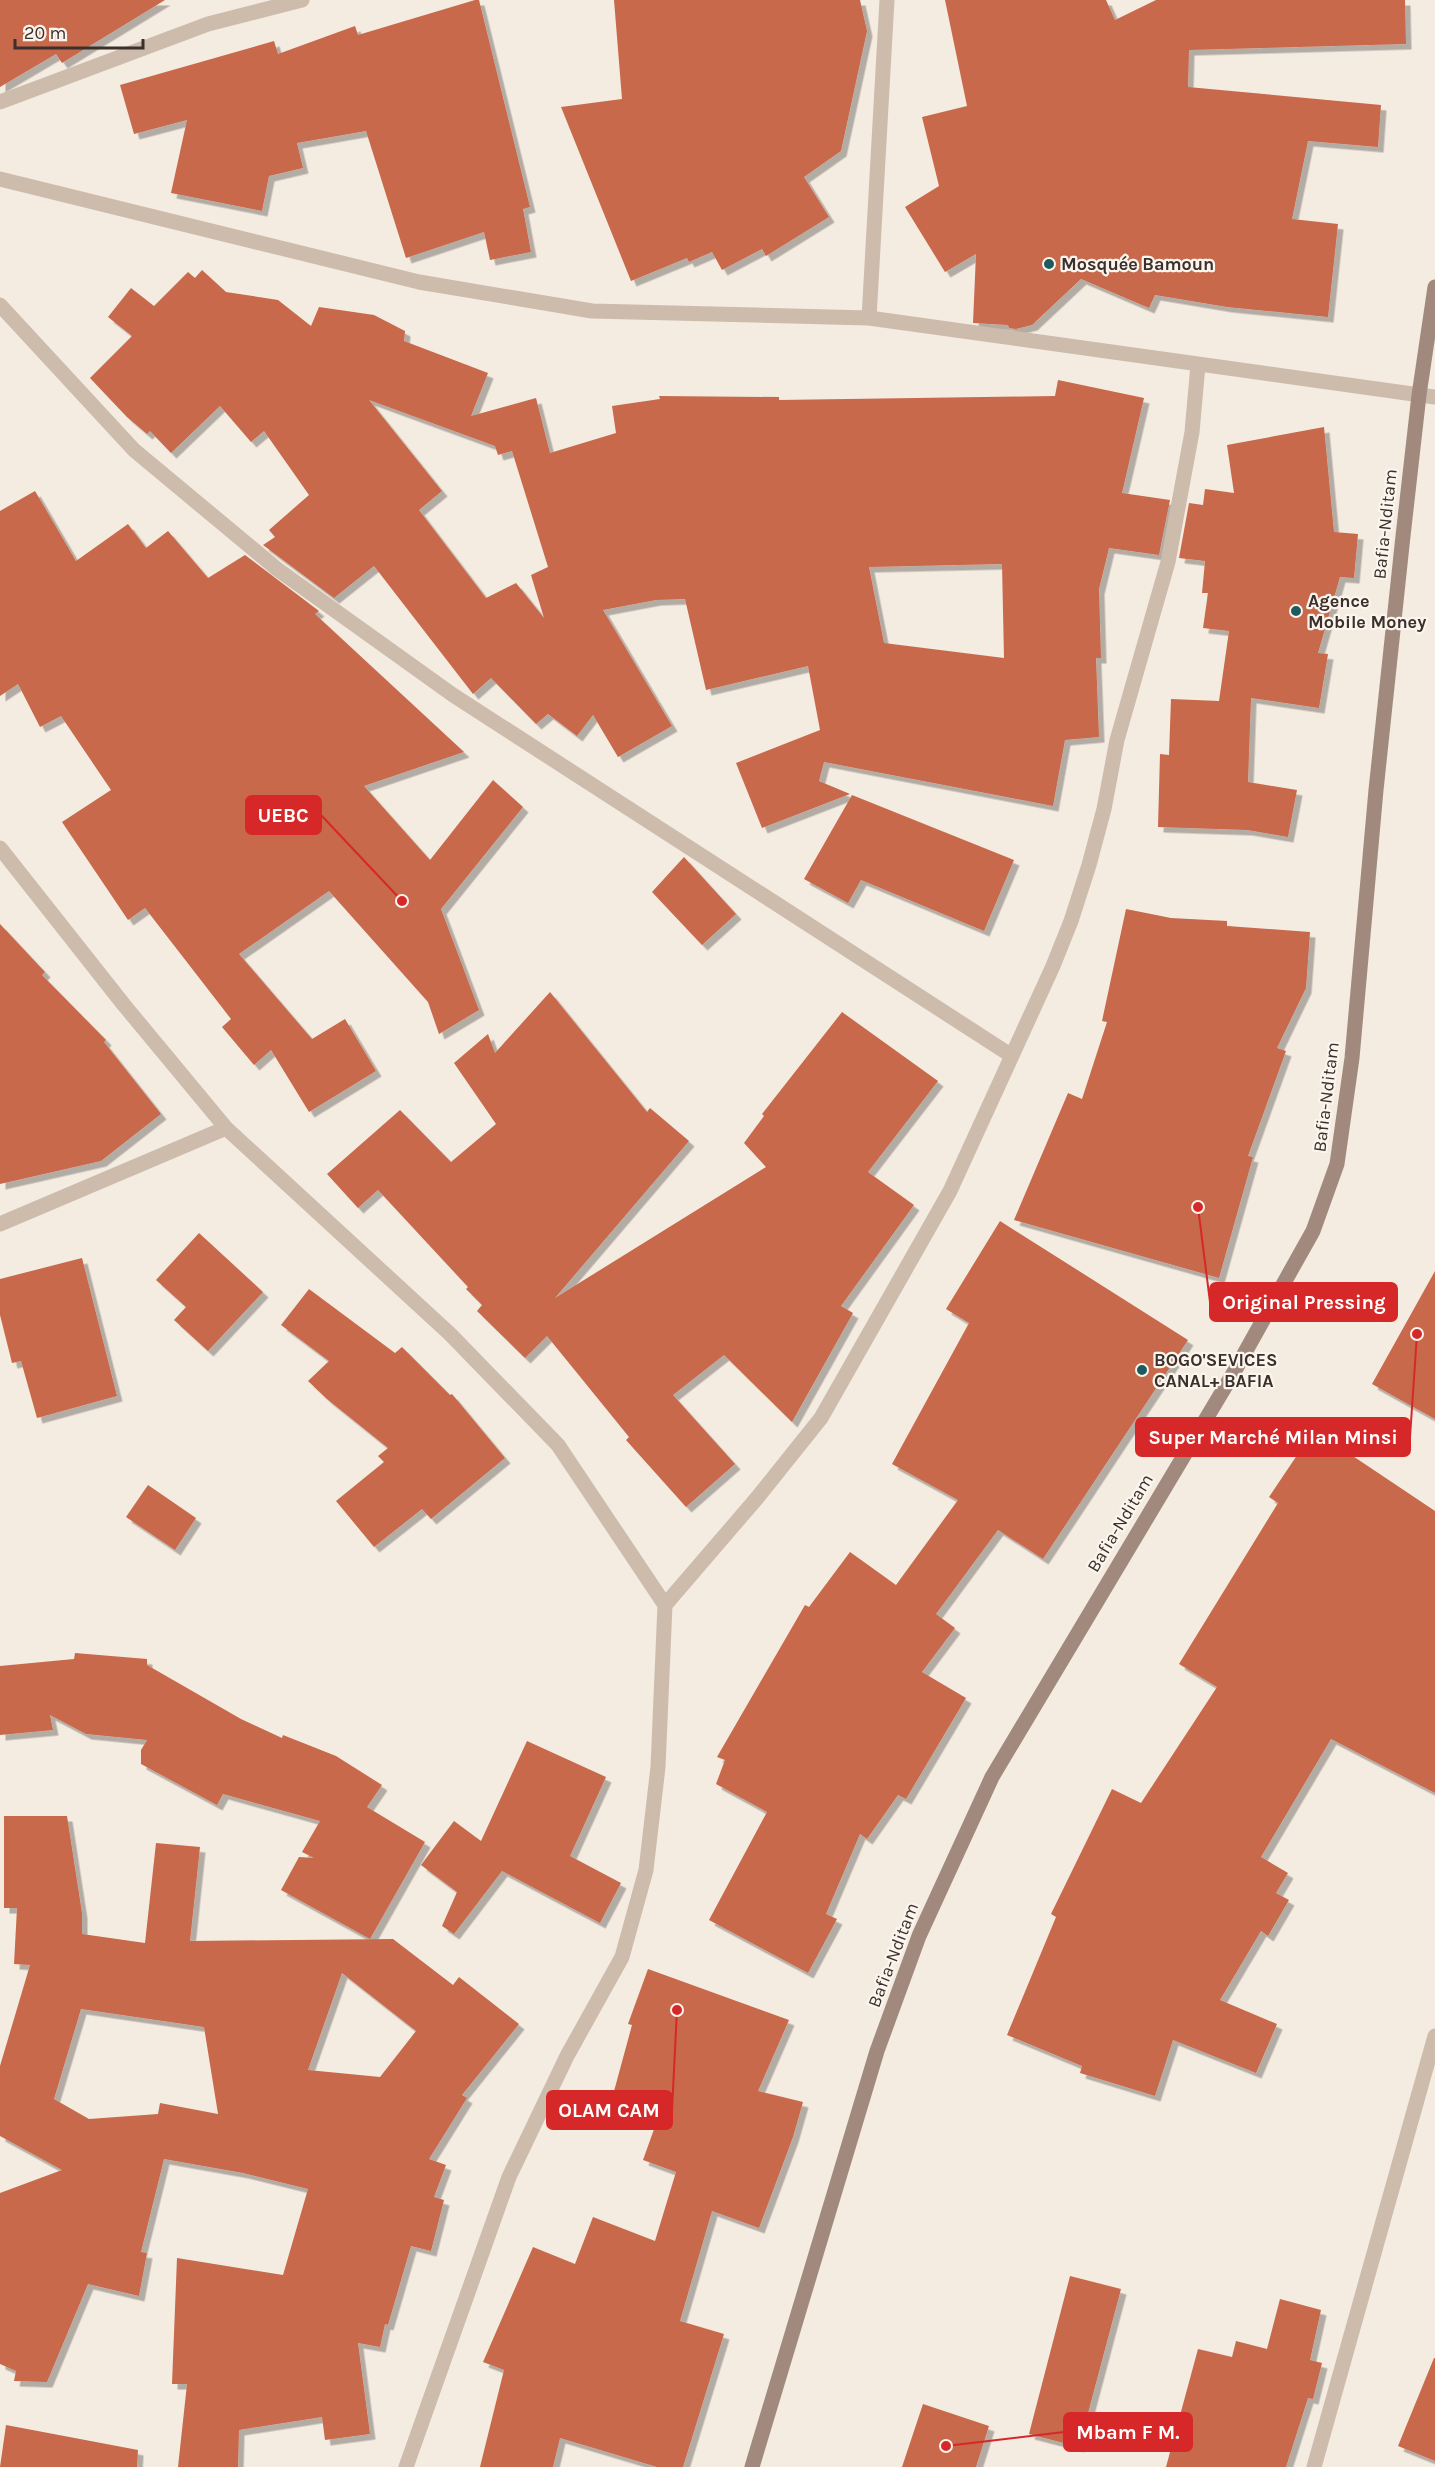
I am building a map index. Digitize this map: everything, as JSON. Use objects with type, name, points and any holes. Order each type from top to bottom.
[{"type":"main road","name":"Bafia-Nditam","points":[[752,2467],[877,2051],[919,1936],[992,1777],[1234,1372],[1313,1231],[1337,1164],[1352,1058],[1376,790],[1419,395],[1435,287]]},
{"type":"street","points":[[0,102],[208,24],[302,0]]},
{"type":"street","points":[[869,318],[887,0]]},
{"type":"street","points":[[0,179],[419,282],[592,311],[869,318],[1435,398]]},
{"type":"street","points":[[0,305],[134,450],[277,569],[472,707],[1012,1056]]},
{"type":"street","points":[[665,1605],[757,1498],[821,1418],[950,1191],[1053,966],[1071,921],[1089,865],[1104,809],[1117,740],[1168,562],[1192,432],[1198,364]]},
{"type":"street","points":[[0,848],[124,1005],[226,1128],[450,1334],[558,1445],[665,1605],[658,1767],[646,1870],[622,1958],[567,2056],[509,2176],[406,2467]]},
{"type":"street","points":[[0,1224],[226,1128]]},
{"type":"street","points":[[1314,2467],[1435,2036]]},
{"type":"building","points":[[0,0],[165,0],[62,63],[56,54],[0,87]]},
{"type":"building","points":[[479,0],[530,207],[523,209],[531,252],[490,260],[484,232],[406,258],[366,131],[297,143],[303,168],[269,176],[262,211],[171,193],[187,120],[134,134],[120,85],[274,41],[278,54],[355,26],[358,35]]},
{"type":"building","points":[[614,0],[860,0],[867,31],[841,151],[804,177],[829,217],[766,256],[762,249],[722,270],[712,252],[689,262],[687,258],[631,281],[561,107],[622,99]]},
{"type":"building","points":[[945,0],[1106,0],[1115,20],[1156,0],[1405,0],[1406,44],[1189,50],[1188,87],[1381,105],[1378,147],[1308,141],[1292,219],[1338,224],[1328,317],[1227,307],[1155,295],[1149,308],[1081,279],[1032,325],[1016,329],[1009,328],[1008,325],[973,323],[976,254],[945,272],[905,207],[939,186],[922,117],[967,106]]},
{"type":"building","points":[[202,270],[226,292],[278,300],[311,326],[319,307],[374,315],[405,331],[404,341],[488,373],[471,416],[536,398],[550,453],[616,433],[612,406],[660,399],[659,396],[779,397],[779,400],[1055,396],[1058,380],[1144,398],[1122,493],[1170,500],[1159,555],[1109,548],[1099,589],[1101,658],[1096,658],[1099,737],[1065,740],[1053,806],[824,762],[819,781],[850,794],[762,828],[736,763],[820,730],[808,666],[706,690],[685,599],[656,600],[603,610],[672,726],[618,757],[593,715],[577,736],[548,714],[536,724],[491,678],[473,694],[374,566],[334,598],[263,545],[275,537],[269,530],[309,495],[264,431],[251,442],[220,406],[171,453],[150,431],[147,434],[127,417],[90,378],[132,336],[108,317],[131,288],[154,306],[188,272],[195,278]],"holes":[[[369,400],[495,446],[498,455],[512,451],[548,567],[531,575],[544,618],[516,583],[486,598],[419,510],[442,491]],[[1002,564],[1004,658],[884,643],[869,567]]]},
{"type":"building","points":[[1324,427],[1334,532],[1358,534],[1354,578],[1340,577],[1318,653],[1328,654],[1319,708],[1251,698],[1248,782],[1297,790],[1288,837],[1247,830],[1158,827],[1160,754],[1169,755],[1171,699],[1219,701],[1229,631],[1203,628],[1208,593],[1202,593],[1205,561],[1179,558],[1189,503],[1203,505],[1205,489],[1234,493],[1227,445]]},
{"type":"building","points":[[35,491],[76,561],[128,524],[146,548],[168,531],[208,578],[245,555],[319,611],[315,614],[464,752],[364,786],[430,860],[493,780],[523,807],[441,909],[479,1010],[439,1034],[428,1002],[329,891],[239,954],[312,1039],[345,1019],[376,1071],[309,1112],[271,1050],[254,1065],[222,1027],[231,1019],[145,908],[128,920],[62,822],[111,790],[61,716],[40,727],[18,684],[0,696],[0,511]]},
{"type":"building","points":[[852,795],[1014,860],[984,931],[861,880],[848,903],[804,879]]},
{"type":"building","points":[[684,857],[736,914],[702,945],[652,892]]},
{"type":"building","points":[[1126,909],[1171,918],[1227,921],[1227,926],[1310,932],[1306,988],[1277,1048],[1286,1051],[1248,1156],[1253,1157],[1219,1278],[1014,1220],[1068,1093],[1082,1099],[1107,1022],[1102,1021]]},
{"type":"building","points":[[0,924],[45,972],[42,975],[106,1040],[104,1042],[161,1114],[101,1161],[0,1184]]},
{"type":"building","points":[[550,992],[647,1112],[650,1108],[689,1141],[555,1298],[766,1167],[744,1143],[764,1116],[762,1114],[842,1012],[938,1081],[868,1172],[914,1205],[841,1306],[853,1313],[792,1422],[724,1355],[673,1395],[735,1464],[686,1507],[626,1440],[629,1437],[547,1336],[525,1358],[477,1311],[482,1305],[466,1289],[468,1287],[378,1190],[358,1208],[327,1174],[400,1110],[451,1162],[496,1124],[454,1063],[488,1034],[495,1053]]},
{"type":"building","points":[[1000,1221],[1188,1340],[1043,1559],[998,1530],[936,1614],[955,1628],[922,1672],[966,1698],[906,1799],[898,1795],[867,1839],[860,1834],[826,1914],[837,1919],[808,1973],[709,1920],[767,1812],[716,1784],[725,1760],[717,1757],[805,1605],[809,1607],[850,1552],[896,1585],[958,1500],[892,1464],[969,1323],[946,1309]]},
{"type":"building","points":[[199,1233],[263,1292],[208,1351],[174,1320],[186,1307],[156,1280]]},
{"type":"building","points":[[82,1258],[117,1396],[37,1418],[21,1361],[12,1363],[0,1315],[0,1279]]},
{"type":"building","points":[[1435,1271],[1435,1419],[1372,1384]]},
{"type":"building","points":[[309,1289],[395,1353],[402,1347],[450,1395],[452,1394],[505,1458],[431,1519],[422,1509],[374,1547],[336,1501],[384,1462],[378,1456],[388,1448],[308,1381],[329,1361],[281,1325]]},
{"type":"building","points":[[1314,1430],[1435,1511],[1435,1793],[1331,1739],[1261,1857],[1288,1873],[1276,1893],[1289,1900],[1268,1936],[1261,1931],[1220,2000],[1277,2024],[1256,2073],[1173,2040],[1155,2096],[1080,2073],[1082,2066],[1007,2035],[1056,1917],[1051,1914],[1112,1789],[1141,1803],[1217,1687],[1179,1664],[1278,1503],[1269,1497]]},
{"type":"building","points":[[148,1485],[196,1518],[175,1550],[126,1517]]},
{"type":"building","points":[[75,1653],[147,1659],[147,1665],[241,1719],[282,1738],[283,1735],[336,1756],[382,1785],[367,1807],[425,1842],[370,1939],[281,1890],[299,1857],[314,1858],[302,1852],[320,1821],[223,1794],[217,1805],[141,1764],[141,1750],[147,1740],[86,1734],[50,1715],[53,1730],[0,1735],[0,1666],[74,1659]]},
{"type":"building","points":[[527,1741],[606,1777],[570,1856],[621,1883],[600,1923],[502,1871],[454,1934],[442,1926],[457,1892],[421,1865],[454,1821],[481,1841]]},
{"type":"building","points":[[4,1816],[67,1816],[82,1913],[82,1934],[145,1943],[156,1843],[200,1847],[190,1941],[393,1939],[453,1985],[459,1977],[519,2024],[462,2095],[467,2098],[429,2159],[446,2165],[434,2197],[444,2200],[431,2251],[411,2246],[388,2325],[385,2324],[380,2347],[358,2343],[370,2434],[325,2440],[322,2417],[239,2430],[238,2467],[178,2467],[187,2384],[172,2384],[177,2258],[283,2275],[308,2189],[243,2173],[164,2159],[141,2252],[147,2253],[139,2296],[88,2284],[47,2382],[14,2381],[16,2371],[0,2364],[0,2193],[62,2170],[0,2136],[0,2066],[30,1965],[14,1964],[17,1908],[4,1908]],"holes":[[[342,1973],[416,2031],[380,2077],[308,2070]],[[81,2009],[204,2027],[218,2114],[160,2103],[158,2114],[89,2119],[54,2099]]]},
{"type":"building","points":[[648,1969],[789,2020],[758,2091],[803,2102],[793,2137],[759,2228],[712,2211],[680,2321],[724,2334],[683,2467],[657,2467],[560,2438],[553,2467],[480,2467],[504,2370],[483,2362],[533,2247],[575,2264],[593,2217],[655,2241],[676,2172],[643,2160],[658,2118],[610,2106],[632,2025],[628,2024]]},
{"type":"building","points":[[1070,2276],[1121,2289],[1079,2447],[1029,2434]]},
{"type":"building","points":[[1280,2299],[1321,2310],[1310,2360],[1322,2363],[1313,2399],[1308,2398],[1286,2467],[1166,2467],[1198,2349],[1232,2357],[1236,2341],[1267,2349]]},
{"type":"building","points":[[1435,2358],[1435,2461],[1398,2446]]},
{"type":"building","points":[[923,2404],[989,2426],[976,2467],[902,2467]]},
{"type":"building","points":[[6,2425],[138,2450],[137,2467],[0,2467]]},
{"type":"place","name":"Mosquée Bamoun","points":[[1049,264]]},
{"type":"place","name":"Agence Mobile Money","points":[[1296,611]]},
{"type":"place","name":"UEBC","points":[[402,901]]},
{"type":"place","name":"Original Pressing","points":[[1198,1207]]},
{"type":"place","name":"Super Marché Milan Minsi","points":[[1417,1334]]},
{"type":"place","name":"BOGO'SEVICES CANAL+ BAFIA","points":[[1142,1370]]},
{"type":"place","name":"OLAM CAM","points":[[677,2010]]},
{"type":"place","name":"Mbam F M.","points":[[946,2446]]}]
